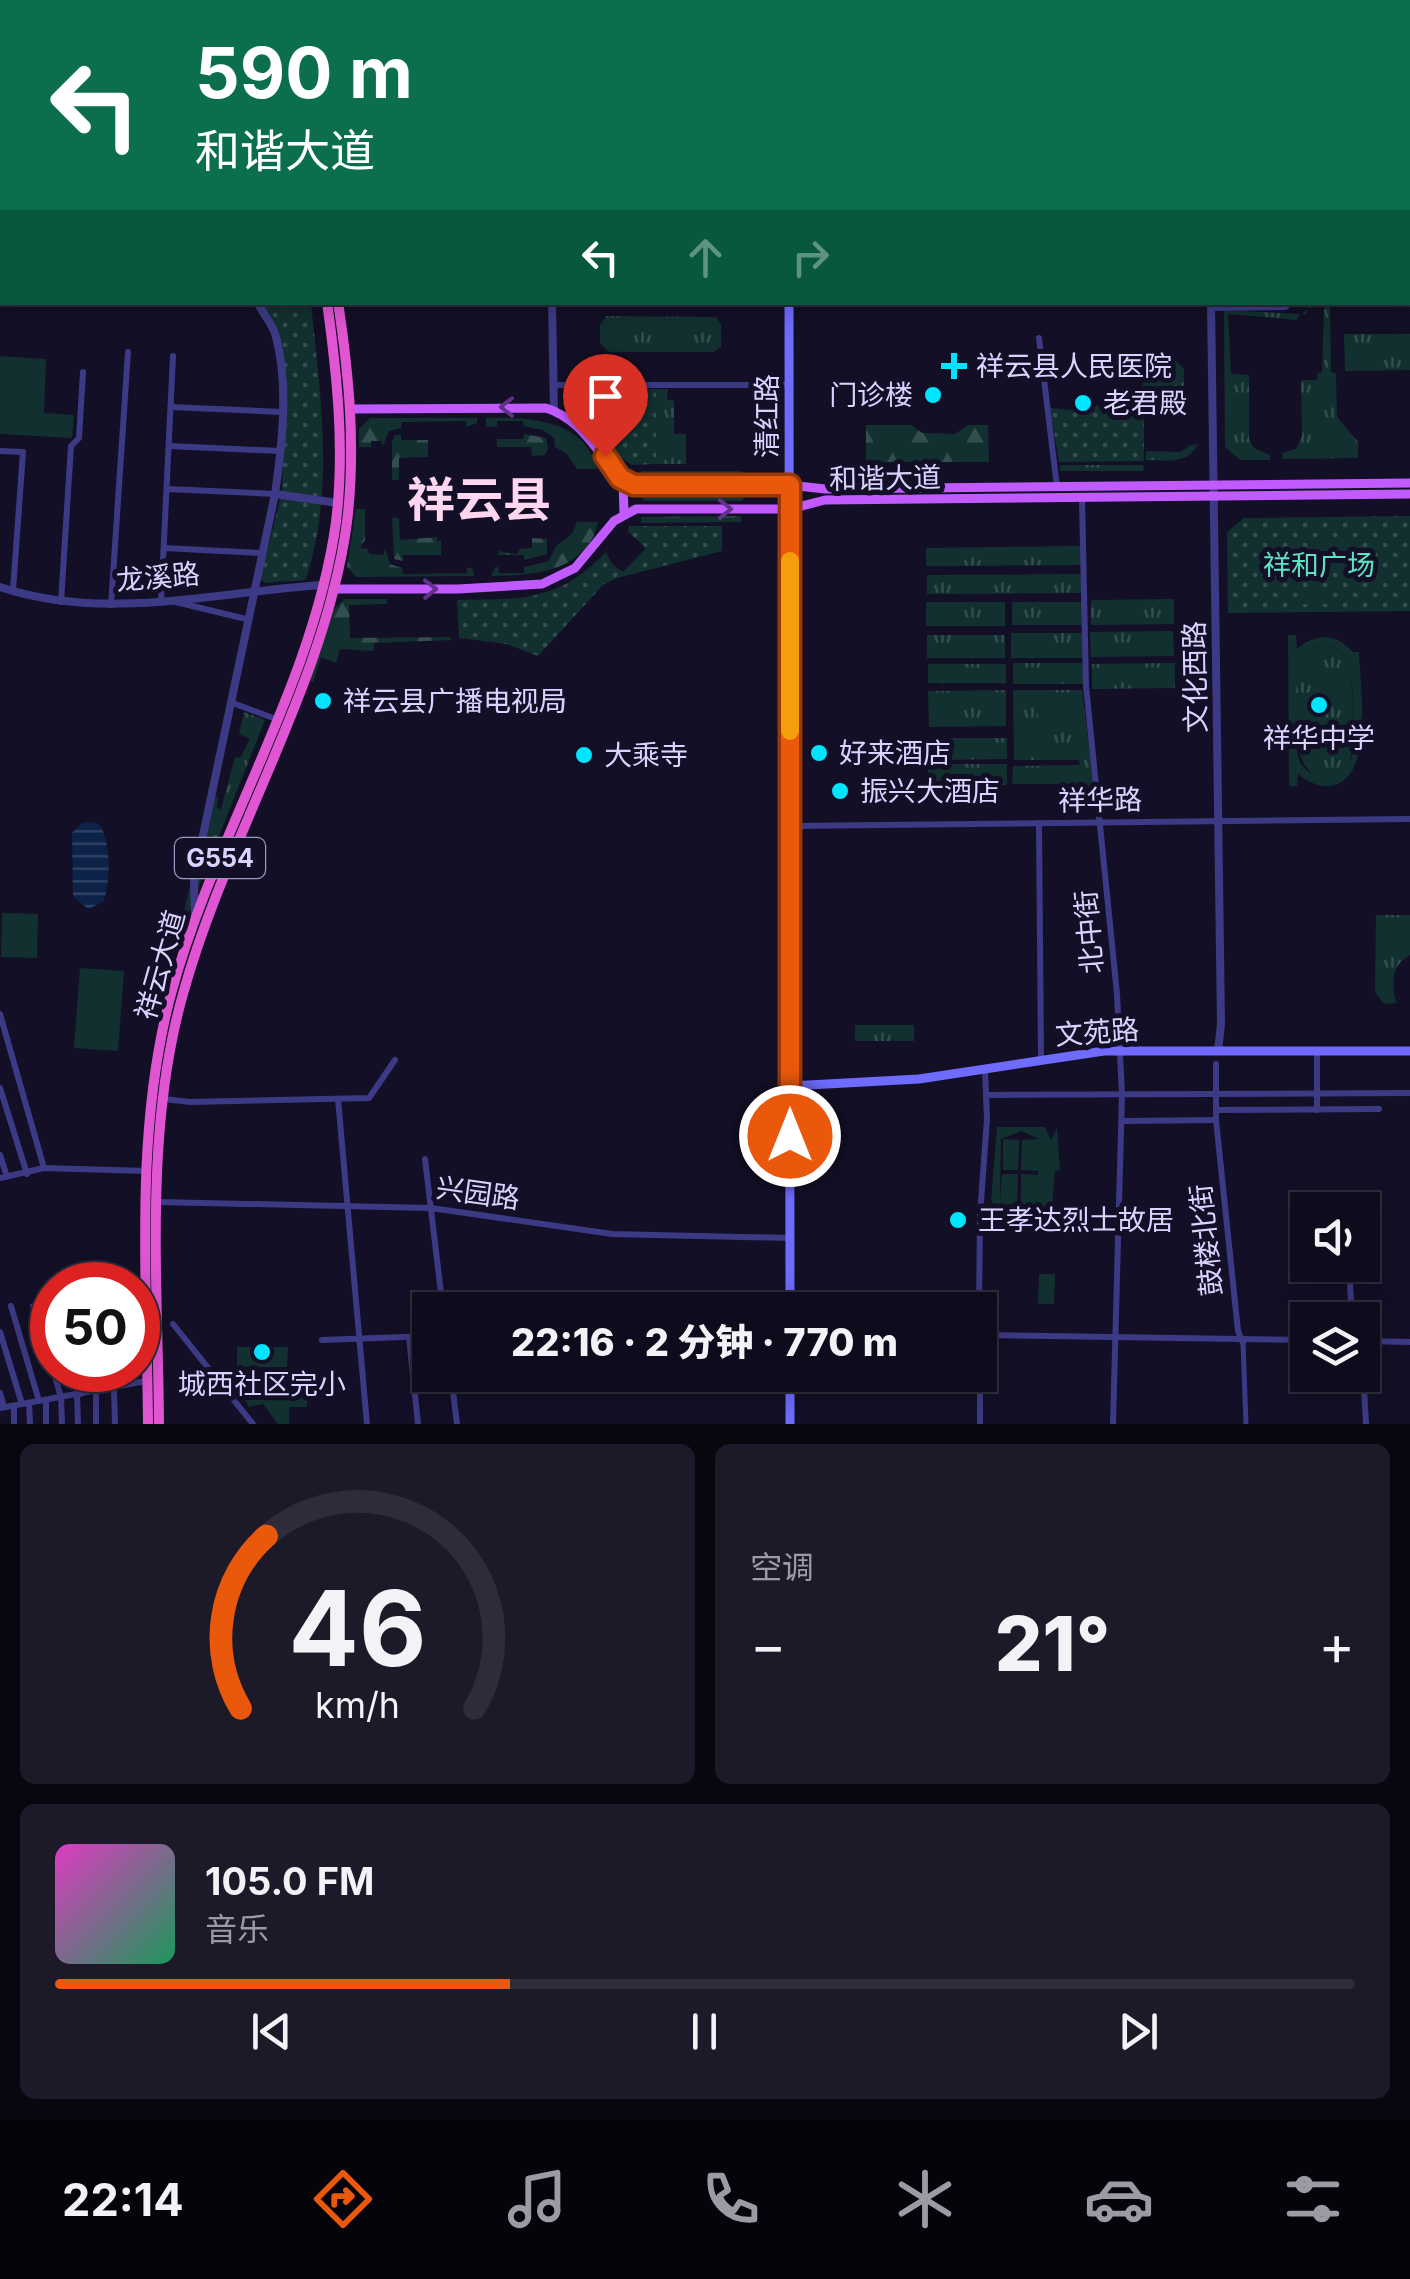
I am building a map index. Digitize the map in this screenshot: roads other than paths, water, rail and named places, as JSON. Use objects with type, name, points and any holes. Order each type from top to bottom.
[{"type":"highway","name":"祥云大道","points":[[148,1262],[148,1170],[164,1023],[195,920],[327,587],[338,503],[339,411],[327,305]]},
{"type":"highway","name":"祥云大道","points":[[159,1424],[158,1202],[164,1099],[178,1010],[197,947],[299,690],[348,512],[350,410],[338,305]]},
{"type":"highway","name":"祥云大道","points":[[148,1392],[148,1424]]},
{"type":"main road","name":"清红路","points":[[789,305],[790,1292]]},
{"type":"main road","points":[[327,587],[542,584],[564,576],[586,558],[624,513],[623,481],[590,437],[554,410],[350,410]]},
{"type":"main road","name":"和谐大道","points":[[623,481],[642,486],[790,485],[825,490],[1057,487],[1410,494]]},
{"type":"main road","name":"和谐大道","points":[[624,513],[790,509],[825,500],[1082,497],[1410,483]]},
{"type":"main road","name":"文苑路","points":[[790,1086],[919,1080],[1118,1051],[1410,1051]]},
{"type":"main road","points":[[790,1392],[790,1424]]},
{"type":"street","points":[[195,920],[194,878],[280,451],[282,412],[276,337],[259,305]]},
{"type":"street","points":[[552,305],[554,410]]},
{"type":"street","points":[[1211,305],[1288,305]]},
{"type":"street","name":"文化西路","points":[[1211,305],[1221,1024],[1218,1051]]},
{"type":"street","points":[[1038,338],[1057,487]]},
{"type":"street","points":[[110,605],[128,352]]},
{"type":"street","points":[[173,356],[164,548],[166,600],[246,620]]},
{"type":"street","points":[[61,602],[72,446],[79,438],[83,372]]},
{"type":"street","points":[[554,385],[789,385]]},
{"type":"street","points":[[170,406],[282,412]]},
{"type":"street","points":[[168,446],[280,451]]},
{"type":"street","points":[[0,451],[23,452],[13,592]]},
{"type":"street","points":[[166,489],[274,494],[338,503]]},
{"type":"street","name":"北中街","points":[[1082,497],[1086,686],[1117,994],[1122,1094],[1112,1424]]},
{"type":"street","points":[[164,548],[261,553]]},
{"type":"street","name":"龙溪路","points":[[0,587],[61,602],[110,605],[253,590],[327,587]]},
{"type":"street","points":[[228,701],[276,719]]},
{"type":"street","name":"祥华路","points":[[790,826],[1410,819]]},
{"type":"street","points":[[1039,823],[1041,1060]]},
{"type":"street","points":[[0,1014],[44,1168]]},
{"type":"street","name":"鼓楼北街","points":[[1218,1051],[1216,1120],[1242,1340],[1246,1424]]},
{"type":"street","points":[[1317,1051],[1317,1110]]},
{"type":"street","points":[[0,1062],[14,1058]]},
{"type":"street","points":[[164,1099],[190,1102],[372,1096],[395,1060]]},
{"type":"street","points":[[980,1292],[985,1069]]},
{"type":"street","points":[[0,1088],[26,1174]]},
{"type":"street","points":[[986,1094],[1410,1093]]},
{"type":"street","points":[[338,1099],[367,1424]]},
{"type":"street","points":[[1216,1110],[1379,1109]]},
{"type":"street","points":[[1122,1121],[1216,1120]]},
{"type":"street","points":[[0,1155],[3,1177],[44,1168],[148,1170]]},
{"type":"street","points":[[426,1159],[441,1292]]},
{"type":"street","name":"兴园路","points":[[158,1202],[431,1208],[636,1236],[790,1238]]},
{"type":"street","points":[[12,1306],[46,1424]]},
{"type":"street","points":[[173,1324],[253,1424]]},
{"type":"street","points":[[0,1332],[30,1424]]},
{"type":"street","points":[[997,1335],[1290,1340]]},
{"type":"street","points":[[322,1340],[410,1337],[418,1424]]},
{"type":"street","points":[[1380,1341],[1410,1342]]},
{"type":"street","points":[[60,1392],[62,1424]]},
{"type":"street","points":[[0,1394],[2,1408],[96,1392],[96,1424]]},
{"type":"street","points":[[114,1392],[115,1424]]},
{"type":"street","points":[[453,1392],[457,1424]]},
{"type":"street","points":[[980,1392],[980,1424]]},
{"type":"street","points":[[1364,1392],[1366,1424]]},
{"type":"street","points":[[78,1424],[79,1394]]},
{"type":"street","points":[[14,1424],[22,1404]]},
{"type":"water","points":[[82,823],[99,824],[103,831],[108,874],[103,902],[88,909],[73,896],[72,833]]},
{"type":"place","name":"祥云县人民医院","points":[[954,366]]},
{"type":"place","name":"门诊楼","points":[[933,395]]},
{"type":"place","name":"老君殿","points":[[1083,403]]},
{"type":"place","name":"祥云县广播电视局","points":[[323,701]]},
{"type":"place","name":"祥华中学","points":[[1319,705]]},
{"type":"place","name":"好来酒店","points":[[819,753]]},
{"type":"place","name":"大乘寺","points":[[584,755]]},
{"type":"place","name":"振兴大酒店","points":[[840,791]]},
{"type":"place","name":"王孝达烈士故居","points":[[958,1220]]},
{"type":"place","name":"城西社区完小","points":[[262,1352]]},
{"type":"district","name":"祥云县","points":[[479,499]]},
{"type":"park label","name":"祥和广场","points":[[1319,565]]}]
